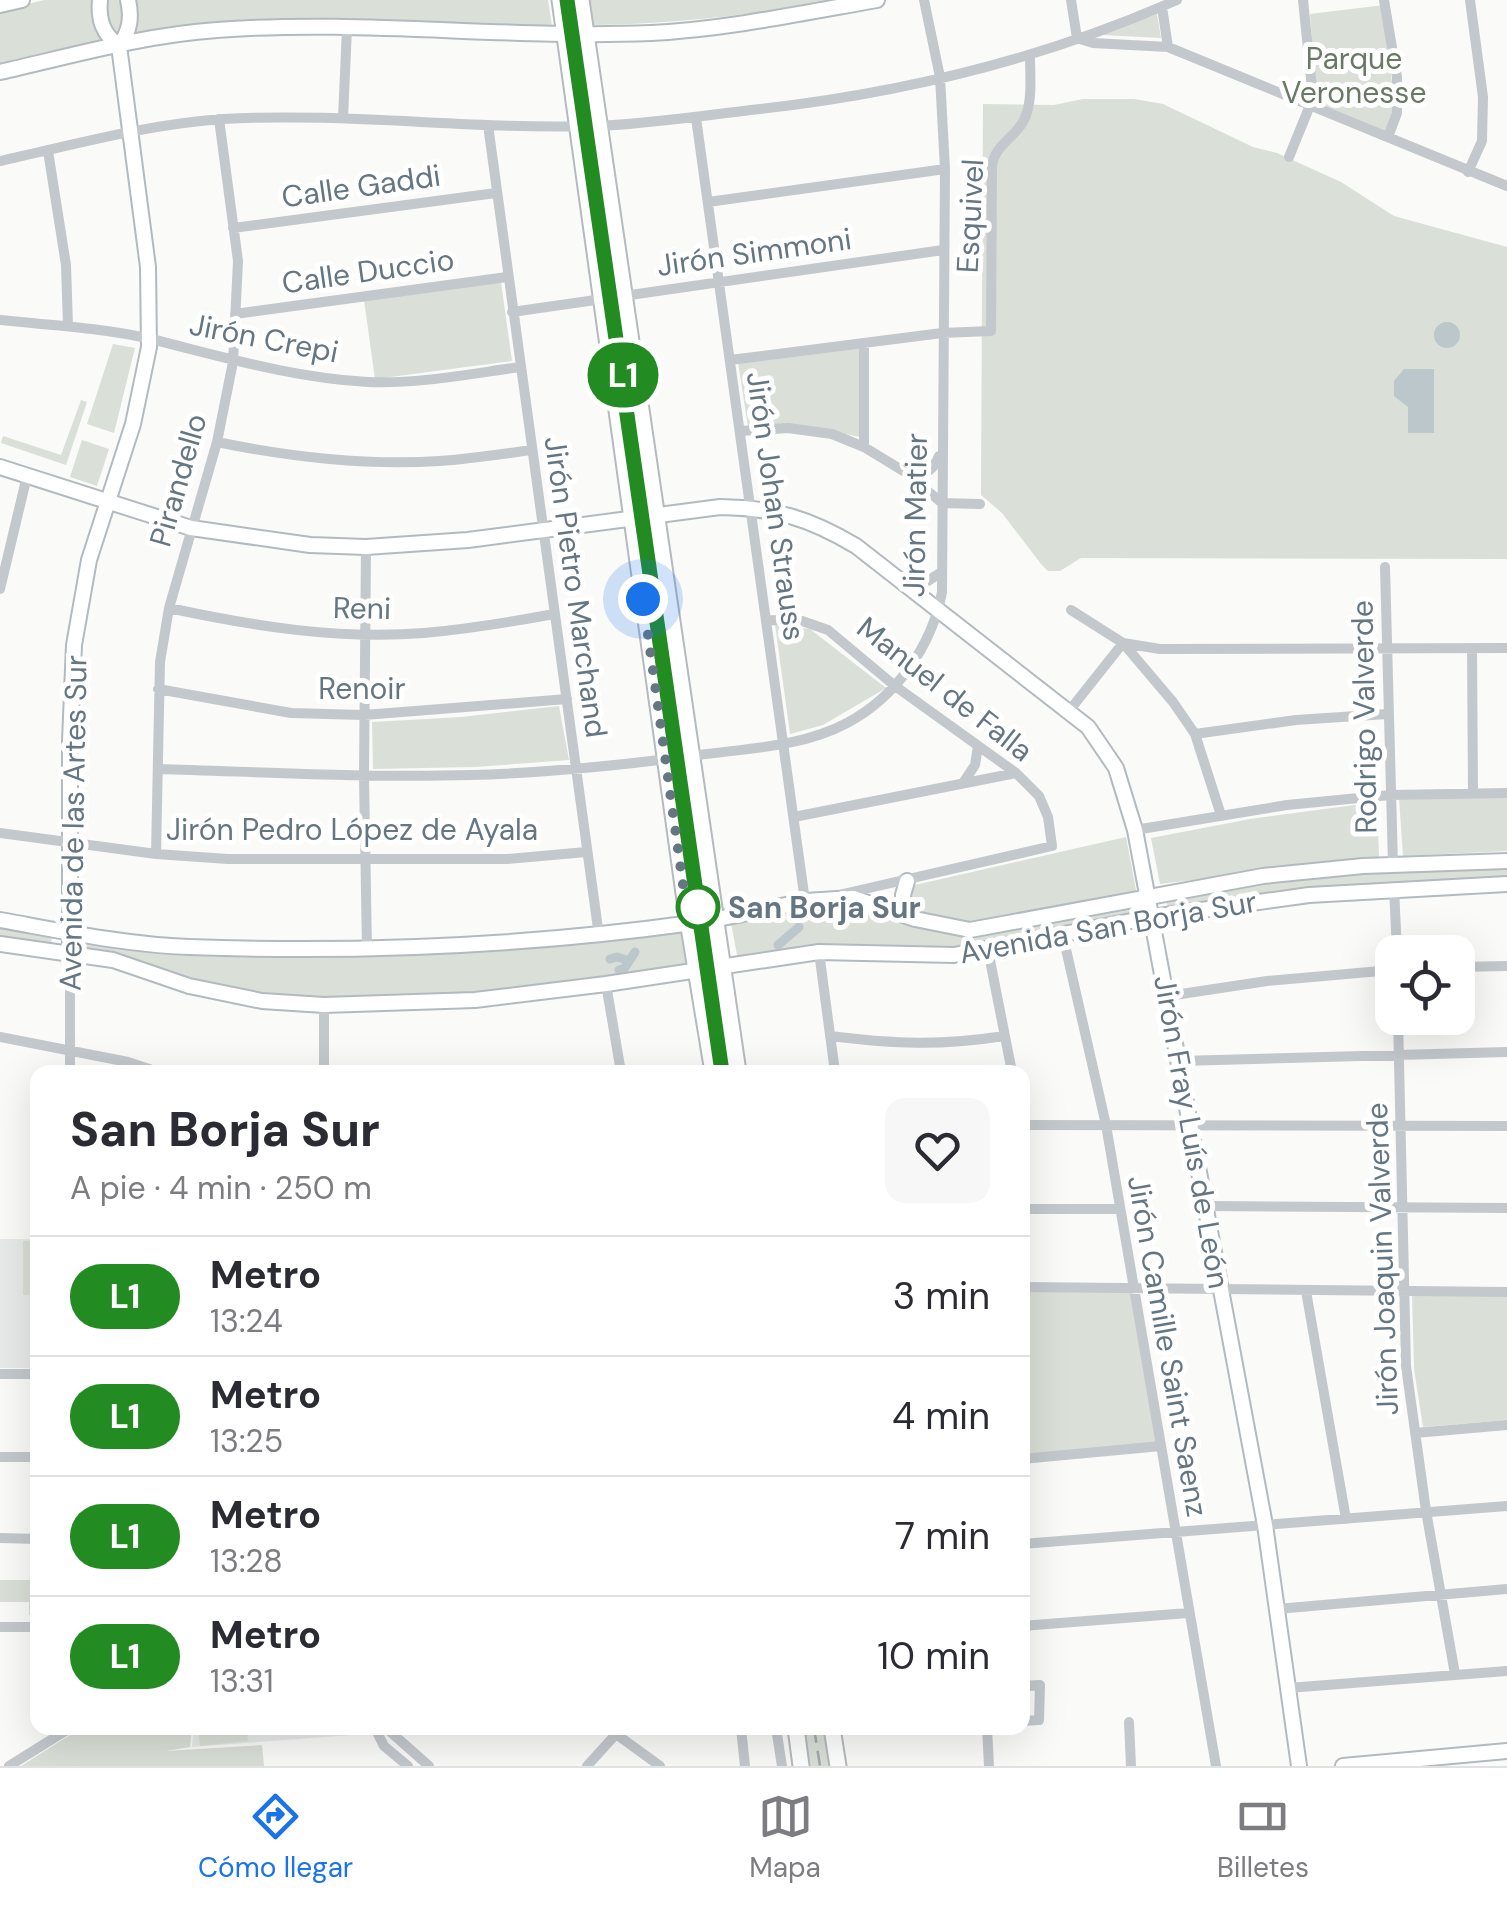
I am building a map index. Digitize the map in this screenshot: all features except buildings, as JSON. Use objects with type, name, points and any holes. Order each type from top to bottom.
[{"type":"main road","points":[[0,5],[22,0]]},
{"type":"main road","points":[[100,0],[101,24],[109,39],[119,46]]},
{"type":"main road","points":[[119,46],[130,20],[128,0]]},
{"type":"main road","points":[[560,0],[665,759],[712,1065]]},
{"type":"main road","points":[[582,0],[737,1065]]},
{"type":"main road","points":[[0,72],[215,30],[670,31],[877,0]]},
{"type":"main road","name":"Avenida de las Artes Sur","points":[[70,953],[72,660],[88,560],[137,408],[149,339],[148,268],[119,46]]},
{"type":"main road","name":"Jirón Fray Luís de León","points":[[0,468],[191,528],[366,548],[468,540],[657,514],[750,508],[792,514],[856,546],[1088,727],[1116,768],[1135,830],[1265,1525],[1299,1766]]},
{"type":"main road","name":"Avenida San Borja Sur","points":[[714,919],[806,901],[866,900],[953,929],[970,930],[1262,876],[1393,864],[1507,861]]},
{"type":"main road","points":[[904,914],[902,895],[907,880]]},
{"type":"main road","name":"Avenida San Borja Sur","points":[[0,944],[113,960],[189,986],[294,1005],[475,1000],[818,952],[954,955],[1152,917],[1309,894],[1507,884]]},
{"type":"main road","points":[[0,920],[186,947],[367,949],[599,936],[690,923]]},
{"type":"main road","points":[[797,1735],[801,1766]]},
{"type":"main road","points":[[833,1735],[838,1766]]},
{"type":"main road","points":[[1343,1766],[1507,1751]]},
{"type":"street","name":"Jirón Matier","points":[[159,769],[472,776],[692,756],[820,736],[873,707],[894,686],[922,648],[938,609],[940,573],[944,169],[940,77],[924,0]]},
{"type":"street","points":[[1070,0],[1078,38]]},
{"type":"street","points":[[0,161],[130,133],[219,120],[343,118],[600,126],[696,118],[848,96],[1030,56],[1177,0]]},
{"type":"street","points":[[1289,156],[1312,106],[1304,0]]},
{"type":"street","points":[[1384,0],[1397,77],[1398,114],[1388,137]]},
{"type":"street","points":[[1468,172],[1482,141],[1483,97],[1470,0]]},
{"type":"street","points":[[1162,6],[1168,47]]},
{"type":"street","points":[[343,118],[347,28]]},
{"type":"street","points":[[1078,38],[1168,47],[1507,186]]},
{"type":"street","name":"Esquivel","points":[[942,333],[986,331],[992,166],[996,150],[1023,122],[1029,107],[1030,56]]},
{"type":"street","name":"Jirón Johan Strauss","points":[[696,118],[806,901]]},
{"type":"street","name":"Pirandello","points":[[156,854],[158,690],[170,608],[217,442],[233,362],[238,261],[219,120]]},
{"type":"street","name":"Jirón Pietro Marchand","points":[[488,125],[599,936]]},
{"type":"street","points":[[48,150],[66,264],[68,326]]},
{"type":"street","points":[[708,202],[944,169]]},
{"type":"street","name":"Calle Gaddi","points":[[233,228],[496,193]]},
{"type":"street","name":"Jirón Simmoni","points":[[512,312],[944,250]]},
{"type":"street","name":"Calle Duccio","points":[[235,314],[507,277]]},
{"type":"street","name":"Jirón Crepi","points":[[0,320],[149,339],[233,362],[323,378],[404,383],[520,367]]},
{"type":"street","points":[[730,360],[942,333]]},
{"type":"street","points":[[864,343],[864,448]]},
{"type":"street","points":[[740,431],[788,428],[832,434],[905,472],[942,503],[980,504]]},
{"type":"street","points":[[217,442],[295,456],[367,462],[440,461],[532,450]]},
{"type":"street","points":[[905,472],[916,475],[932,469],[942,448]]},
{"type":"street","points":[[0,589],[28,476]]},
{"type":"street","points":[[366,548],[367,949]]},
{"type":"street","name":"Rodrigo Valverde","points":[[1385,567],[1393,864]]},
{"type":"street","points":[[914,590],[940,573]]},
{"type":"street","name":"Reni","points":[[170,608],[236,623],[306,632],[367,634],[421,633],[554,614]]},
{"type":"street","points":[[1072,610],[1122,643],[1195,734],[1221,815]]},
{"type":"street","name":"Manuel de Falla","points":[[766,620],[816,624],[854,650],[894,686],[1016,773],[1039,796],[1048,817],[1052,846],[907,880]]},
{"type":"street","points":[[1069,710],[1122,643]]},
{"type":"street","points":[[1122,643],[1160,649],[1507,648]]},
{"type":"street","points":[[1472,648],[1473,793]]},
{"type":"street","points":[[1148,672],[1160,649]]},
{"type":"street","name":"Renoir","points":[[158,690],[292,713],[364,715],[416,714],[566,699]]},
{"type":"street","points":[[1195,734],[1296,720],[1387,714]]},
{"type":"street","points":[[962,784],[975,766],[978,746]]},
{"type":"street","points":[[794,817],[1016,773]]},
{"type":"street","points":[[1135,830],[1287,805],[1390,795],[1507,793]]},
{"type":"street","name":"Jirón Pedro López de Ayala","points":[[0,833],[156,854],[228,859],[507,859],[586,852]]},
{"type":"street","points":[[823,899],[907,880]]},
{"type":"street","points":[[1394,888],[1395,935]]},
{"type":"street","name":"Jirón Camille Saint Saenz","points":[[1063,936],[1106,1125],[1216,1766]]},
{"type":"street","points":[[988,950],[1010,1065]]},
{"type":"street","points":[[818,952],[834,1065]]},
{"type":"street","name":"Avenida de las Artes Sur","points":[[70,953],[70,1065]]},
{"type":"street","points":[[1475,967],[1507,966]]},
{"type":"street","points":[[1168,996],[1268,981],[1375,972]]},
{"type":"street","points":[[606,984],[620,1065]]},
{"type":"street","points":[[324,1005],[324,1065]]},
{"type":"street","name":"Jirón Joaquin Valverde","points":[[1398,1035],[1406,1366],[1426,1511],[1455,1674]]},
{"type":"street","points":[[830,1036],[897,1044],[948,1044],[1004,1036]]},
{"type":"street","points":[[0,1037],[137,1065]]},
{"type":"street","points":[[1180,1061],[1507,1052]]},
{"type":"street","points":[[1030,1125],[1507,1126]]},
{"type":"street","points":[[1206,1206],[1507,1208]]},
{"type":"street","points":[[1030,1209],[1119,1210]]},
{"type":"street","points":[[1030,1288],[1507,1292]]},
{"type":"street","points":[[1306,1291],[1346,1519]]},
{"type":"street","points":[[0,1374],[30,1374]]},
{"type":"street","points":[[1415,1434],[1507,1425]]},
{"type":"street","points":[[1030,1458],[1161,1446]]},
{"type":"street","points":[[0,1457],[30,1457]]},
{"type":"street","points":[[1030,1543],[1507,1506]]},
{"type":"street","points":[[0,1538],[30,1538]]},
{"type":"street","points":[[1278,1608],[1507,1588]]},
{"type":"street","points":[[1030,1625],[1188,1612]]},
{"type":"street","points":[[0,1627],[30,1627]]},
{"type":"street","points":[[1288,1688],[1507,1671]]},
{"type":"street","points":[[1030,1686],[1040,1685],[1038,1720],[1030,1720]]},
{"type":"street","points":[[1128,1722],[1130,1766]]},
{"type":"street","points":[[9,1766],[59,1735]]},
{"type":"street","points":[[378,1735],[384,1746],[408,1766]]},
{"type":"street","points":[[393,1735],[429,1766]]},
{"type":"street","points":[[587,1766],[615,1735]]},
{"type":"street","points":[[617,1735],[660,1766]]},
{"type":"street","points":[[742,1735],[745,1766]]},
{"type":"street","points":[[777,1735],[782,1766]]},
{"type":"street","points":[[987,1735],[989,1766]]},
{"type":"street","points":[[385,1766],[402,1744]]},
{"type":"shaded area","points":[[1447,322],[1456,326],[1460,335],[1456,344],[1447,348],[1438,344],[1434,335],[1438,326]]},
{"type":"shaded area","points":[[1404,369],[1434,369],[1434,433],[1408,433],[1408,407],[1394,396],[1394,381]]},
{"type":"shaded area","points":[[0,1239],[30,1239],[30,1368],[0,1368]]},
{"type":"shaded area","points":[[193,1735],[353,1735],[192,1747]]},
{"type":"green space","points":[[45,0],[95,0],[94,23],[106,42],[0,64],[0,10]]},
{"type":"green space","points":[[107,0],[121,0],[123,5],[118,37],[108,25]]},
{"type":"green space","points":[[131,0],[548,0],[552,26],[421,25],[132,38]]},
{"type":"green space","points":[[590,0],[834,0],[714,18],[592,25]]},
{"type":"green space","name":"Parque Veronesse","points":[[1384,5],[1395,112],[1386,133],[1317,105],[1310,14]]},
{"type":"green space","points":[[1157,14],[1161,38],[1101,35]]},
{"type":"green space","points":[[1083,99],[1134,99],[1163,104],[1253,147],[1277,153],[1341,182],[1394,216],[1507,247],[1507,559],[1081,558],[1060,571],[1048,571],[1041,564],[1002,513],[981,495],[983,104],[1054,105]]},
{"type":"green space","points":[[501,282],[512,361],[375,379],[364,300]]},
{"type":"green space","points":[[113,344],[135,348],[114,433],[87,424]]},
{"type":"green space","points":[[861,347],[861,437],[789,424],[748,427],[738,362]]},
{"type":"green space","points":[[81,400],[87,402],[66,465],[1,443],[3,436],[61,455]]},
{"type":"green space","points":[[82,440],[109,449],[97,486],[70,477]]},
{"type":"green space","points":[[775,624],[810,629],[886,688],[823,725],[790,734]]},
{"type":"green space","points":[[559,706],[569,760],[373,769],[372,722]]},
{"type":"green space","points":[[1507,797],[1507,851],[1403,856],[1399,798]]},
{"type":"green space","points":[[1377,802],[1379,857],[1160,884],[1151,838],[1250,819]]},
{"type":"green space","points":[[1126,837],[1136,890],[1132,893],[992,925],[953,925],[914,911],[911,895],[915,885]]},
{"type":"green space","points":[[1507,865],[1507,878],[1322,888],[1168,908],[1165,896],[1386,868]]},
{"type":"green space","points":[[1135,903],[1142,909],[1137,914],[960,950],[738,960],[731,923],[802,906],[859,904],[962,935],[1009,931]]},
{"type":"green space","points":[[0,925],[52,934],[51,947],[0,940]]},
{"type":"green space","points":[[682,929],[688,967],[477,995],[303,998],[210,987],[139,962],[86,951],[87,938],[487,948],[597,943]]},
{"type":"green space","points":[[23,1241],[30,1241],[30,1295],[23,1295]]},
{"type":"green space","points":[[1030,1291],[1133,1291],[1156,1442],[1030,1454]]},
{"type":"green space","points":[[1412,1294],[1507,1294],[1507,1420],[1423,1427],[1414,1369]]},
{"type":"green space","points":[[0,1580],[30,1580],[30,1615],[29,1602],[0,1602]]},
{"type":"green space","points":[[70,1735],[191,1735],[190,1747],[166,1751],[262,1745],[264,1766],[21,1766]]},
{"type":"green space","points":[[199,1735],[248,1735],[248,1741],[200,1746]]},
{"type":"green space","points":[[803,1735],[825,1735],[831,1766],[808,1766]]},
{"type":"waterway","points":[[778,945],[799,927]]},
{"type":"waterway","points":[[619,970],[624,969],[635,952]]},
{"type":"waterway","points":[[610,959],[627,960]]},
{"type":"railway","points":[[573,0],[655,546],[727,1065]]},
{"type":"railway","points":[[815,1735],[820,1766]]},
{"type":"metro line","name":"L1","points":[[567,0],[721,1065]]},
{"type":"place","name":"San Borja Sur","points":[[698,907]]},
{"type":"route","points":[[643,599],[686,906],[698,907]]}]
